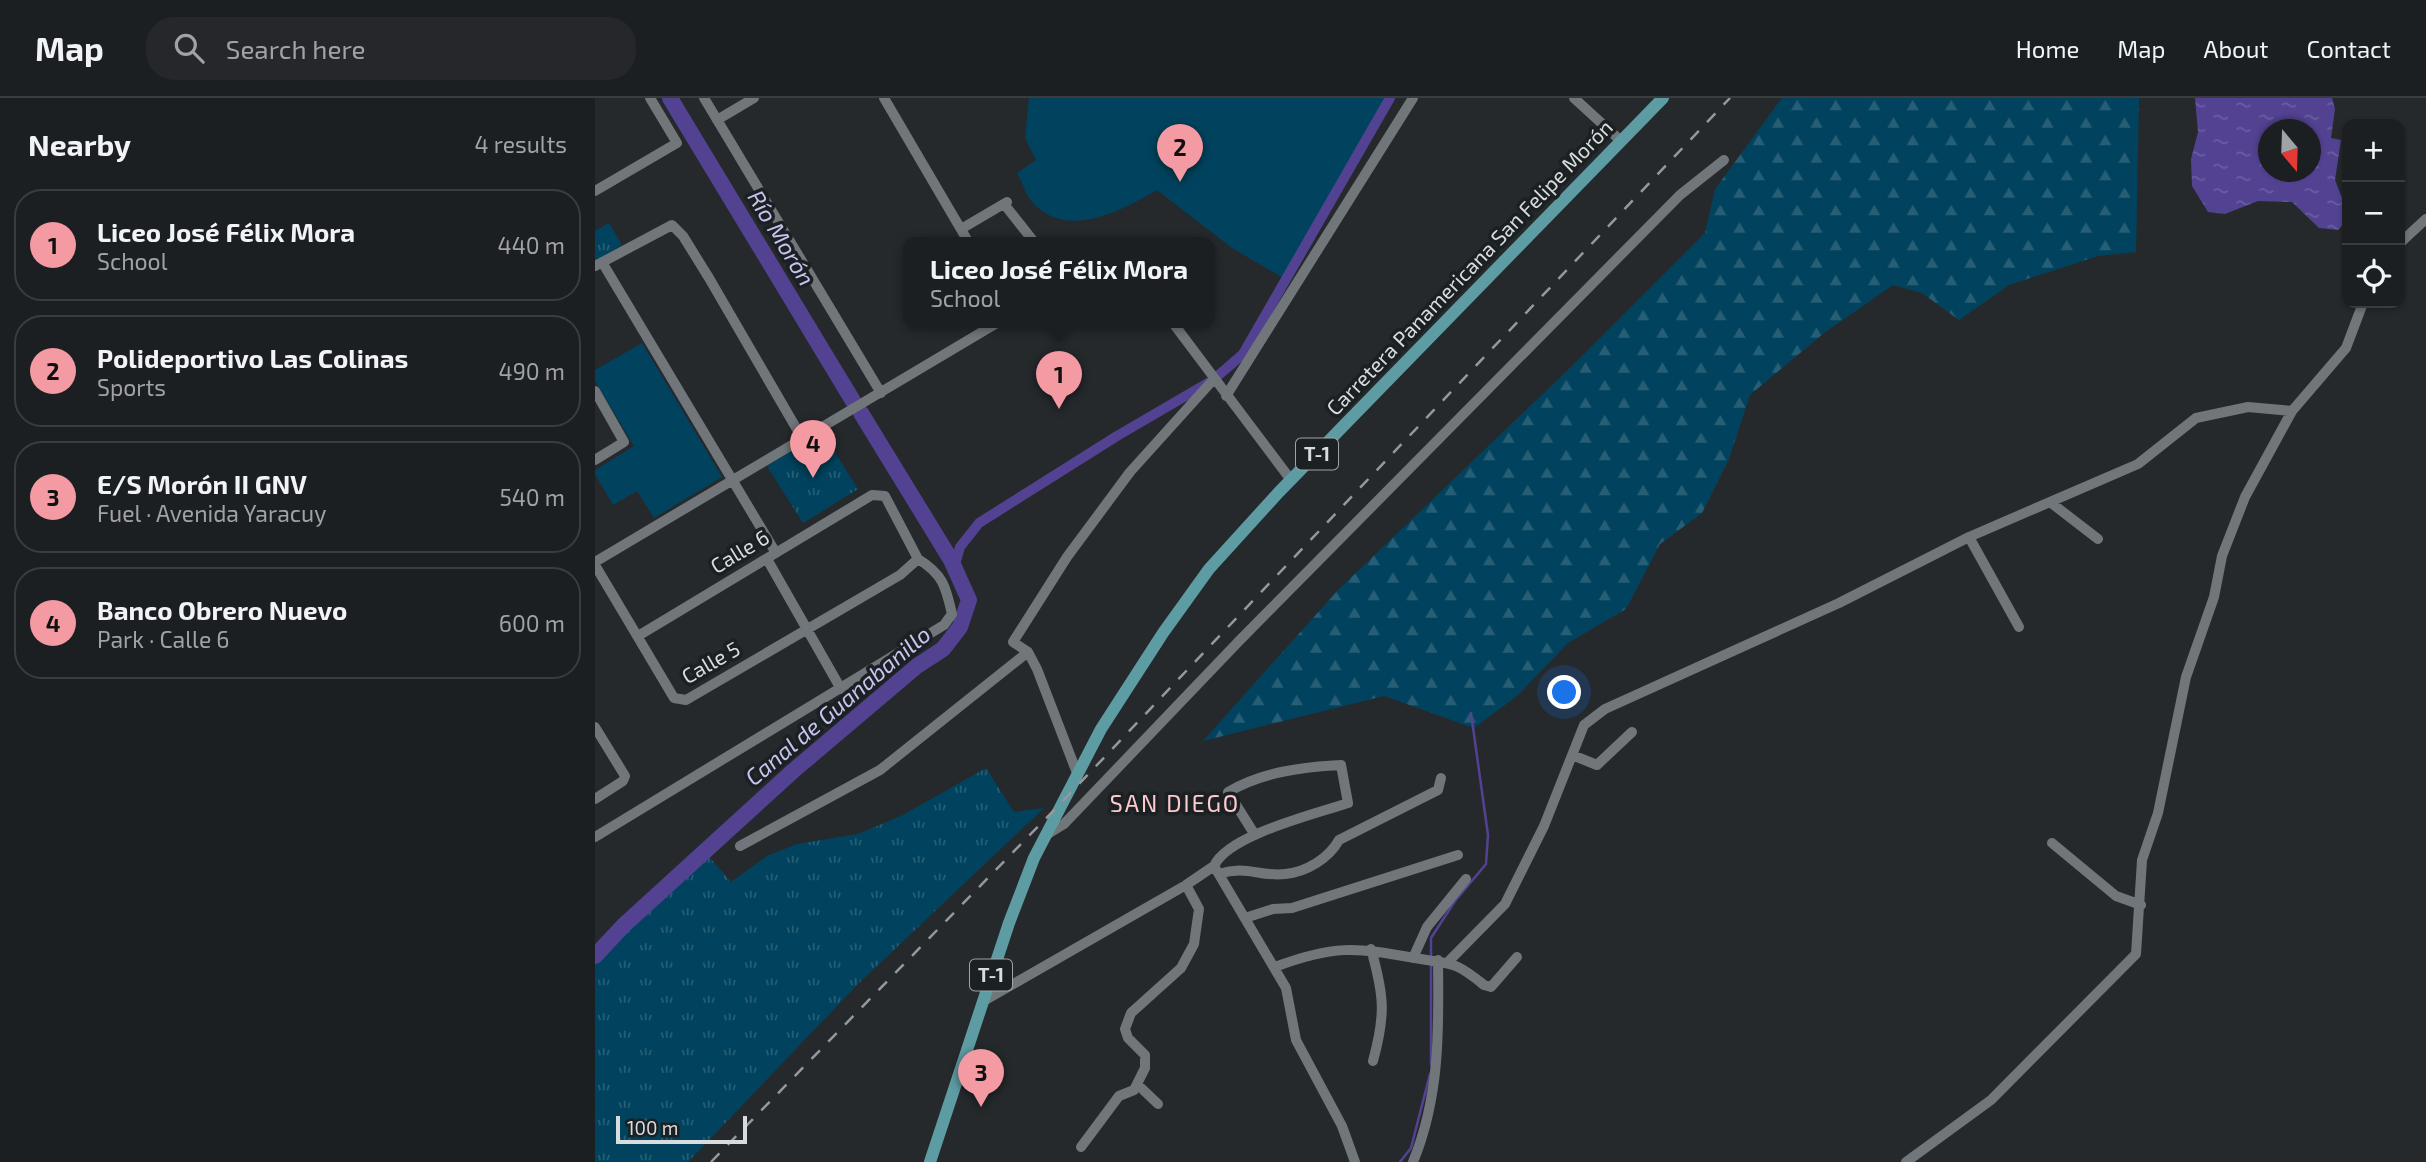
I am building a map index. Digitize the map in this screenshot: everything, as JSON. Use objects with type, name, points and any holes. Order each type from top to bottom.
[{"type":"main road","name":"Carretera Panamericana San Felipe Morón","points":[[1044,836],[1108,719],[1209,569],[1291,480],[1663,98]]},
{"type":"main road","name":"T-1","points":[[931,1158],[1009,923],[1044,836]]},
{"type":"street","points":[[595,191],[677,143],[650,98]]},
{"type":"street","points":[[704,98],[881,393]]},
{"type":"street","points":[[717,120],[754,98]]},
{"type":"street","points":[[884,98],[966,237]]},
{"type":"street","points":[[1226,396],[1413,98]]},
{"type":"street","points":[[1574,98],[1621,141]]},
{"type":"street","points":[[1044,836],[1064,824],[1240,640],[1680,195],[1724,160]]},
{"type":"street","points":[[961,229],[1005,203],[1030,237]]},
{"type":"street","points":[[2405,238],[2426,219]]},
{"type":"street","points":[[776,552],[599,264],[672,225],[683,236],[713,284],[802,438]]},
{"type":"street","points":[[1906,1162],[1991,1100],[2136,954],[2142,860],[2158,813],[2186,677],[2214,597],[2222,556],[2245,497],[2292,411],[2346,348],[2361,308]]},
{"type":"street","points":[[595,563],[989,328]]},
{"type":"street","points":[[1177,328],[1213,380],[1291,480]]},
{"type":"street","points":[[1077,773],[1037,669],[1028,652],[1013,642],[1067,557],[1130,472],[1213,380]]},
{"type":"street","points":[[595,391],[624,442],[595,460]]},
{"type":"street","points":[[1413,1162],[1426,1131],[1433,1096],[1439,1037],[1440,960],[1505,904],[1544,826],[1584,725],[1605,709],[1839,603],[1969,537],[2138,464],[2196,418],[2248,407],[2292,411]]},
{"type":"street","name":"Calle 6","points":[[638,636],[873,495],[885,496],[918,559]]},
{"type":"street","points":[[2050,502],[2098,539]]},
{"type":"street","points":[[1969,537],[2019,627]]},
{"type":"street","points":[[767,559],[841,689]]},
{"type":"street","points":[[595,837],[928,637],[952,614],[946,589],[935,569],[918,559]]},
{"type":"street","name":"Calle 5","points":[[595,563],[674,698],[686,700],[900,575],[918,559]]},
{"type":"street","points":[[740,846],[880,771],[1028,652]]},
{"type":"street","points":[[595,727],[625,776],[623,781],[595,799]]},
{"type":"street","points":[[1572,755],[1597,765],[1632,732]]},
{"type":"street","points":[[1255,835],[1227,792],[1244,783],[1295,767],[1341,765],[1348,803],[1255,835],[1219,856],[1216,870],[1286,988],[1296,1040],[1342,1126],[1355,1162]]},
{"type":"street","points":[[982,1002],[1216,870],[1235,868],[1284,874],[1306,868],[1331,854],[1339,839],[1438,790],[1440,778]]},
{"type":"street","points":[[2052,843],[2116,896],[2141,905]]},
{"type":"street","points":[[1245,918],[1273,909],[1292,908],[1458,855]]},
{"type":"street","points":[[1416,959],[1427,927],[1466,878]]},
{"type":"street","points":[[1081,1147],[1119,1096],[1134,1090],[1145,1068],[1145,1055],[1128,1038],[1125,1029],[1131,1013],[1181,968],[1194,944],[1199,909],[1186,885]]},
{"type":"street","points":[[1275,967],[1306,956],[1344,948],[1371,949],[1416,959],[1440,960],[1484,985],[1491,986],[1517,957]]},
{"type":"street","points":[[1371,949],[1383,993],[1381,1030],[1373,1061]]},
{"type":"street","points":[[1137,1084],[1158,1104]]},
{"type":"green space","points":[[1029,98],[1385,98],[1285,279],[1232,248],[1157,190],[1128,206],[1095,218],[1078,221],[1046,214],[1032,202],[1017,173],[1036,160],[1025,138]]},
{"type":"green space","points":[[1782,98],[2139,98],[2136,252],[2098,256],[2009,285],[1959,320],[1922,293],[1893,285],[1824,333],[1750,395],[1729,459],[1702,513],[1660,544],[1626,609],[1568,643],[1517,696],[1474,728],[1384,696],[1203,741],[1338,590],[1572,366],[1705,233],[1715,189]]},
{"type":"green space","points":[[609,223],[622,245],[595,261],[595,231]]},
{"type":"green space","points":[[642,343],[722,477],[654,518],[637,491],[613,505],[595,474],[595,470],[634,446],[595,381],[595,370]]},
{"type":"green space","points":[[822,432],[858,489],[803,523],[767,466]]},
{"type":"green space","points":[[986,768],[1014,812],[1044,808],[859,983],[688,1162],[595,1162],[595,956],[623,926],[705,852],[731,882],[767,856],[797,844],[858,834],[903,815]]},
{"type":"water","points":[[2195,98],[2332,98],[2335,109],[2331,138],[2341,140],[2335,180],[2342,198],[2342,226],[2338,230],[2319,228],[2292,202],[2258,201],[2225,214],[2208,212],[2192,186],[2191,159],[2198,132]]},
{"type":"waterway","name":"Río Morón","points":[[670,98],[853,401]]},
{"type":"waterway","points":[[954,568],[960,547],[979,523],[1117,436],[1213,380],[1243,354],[1390,98]]},
{"type":"waterway","name":"Canal de Guanabanillo","points":[[595,956],[623,926],[793,771],[917,666],[943,649],[960,627],[969,600],[951,560],[861,413]]},
{"type":"waterway","points":[[1431,1064],[1431,938],[1455,901],[1486,864],[1488,835],[1471,713]]},
{"type":"waterway","points":[[1400,1162],[1411,1148],[1430,1074]]},
{"type":"railway","points":[[711,1162],[1060,804],[1730,98]]},
{"type":"place","name":"Polideportivo Las Colinas","points":[[1180,182]]},
{"type":"place","name":"Liceo José Félix Mora","points":[[1059,409]]},
{"type":"place","name":"Banco Obrero Nuevo","points":[[813,478]]},
{"type":"place","name":"E/S Morón II GNV","points":[[981,1107]]},
{"type":"district","name":"SAN DIEGO","points":[[1175,804]]}]
